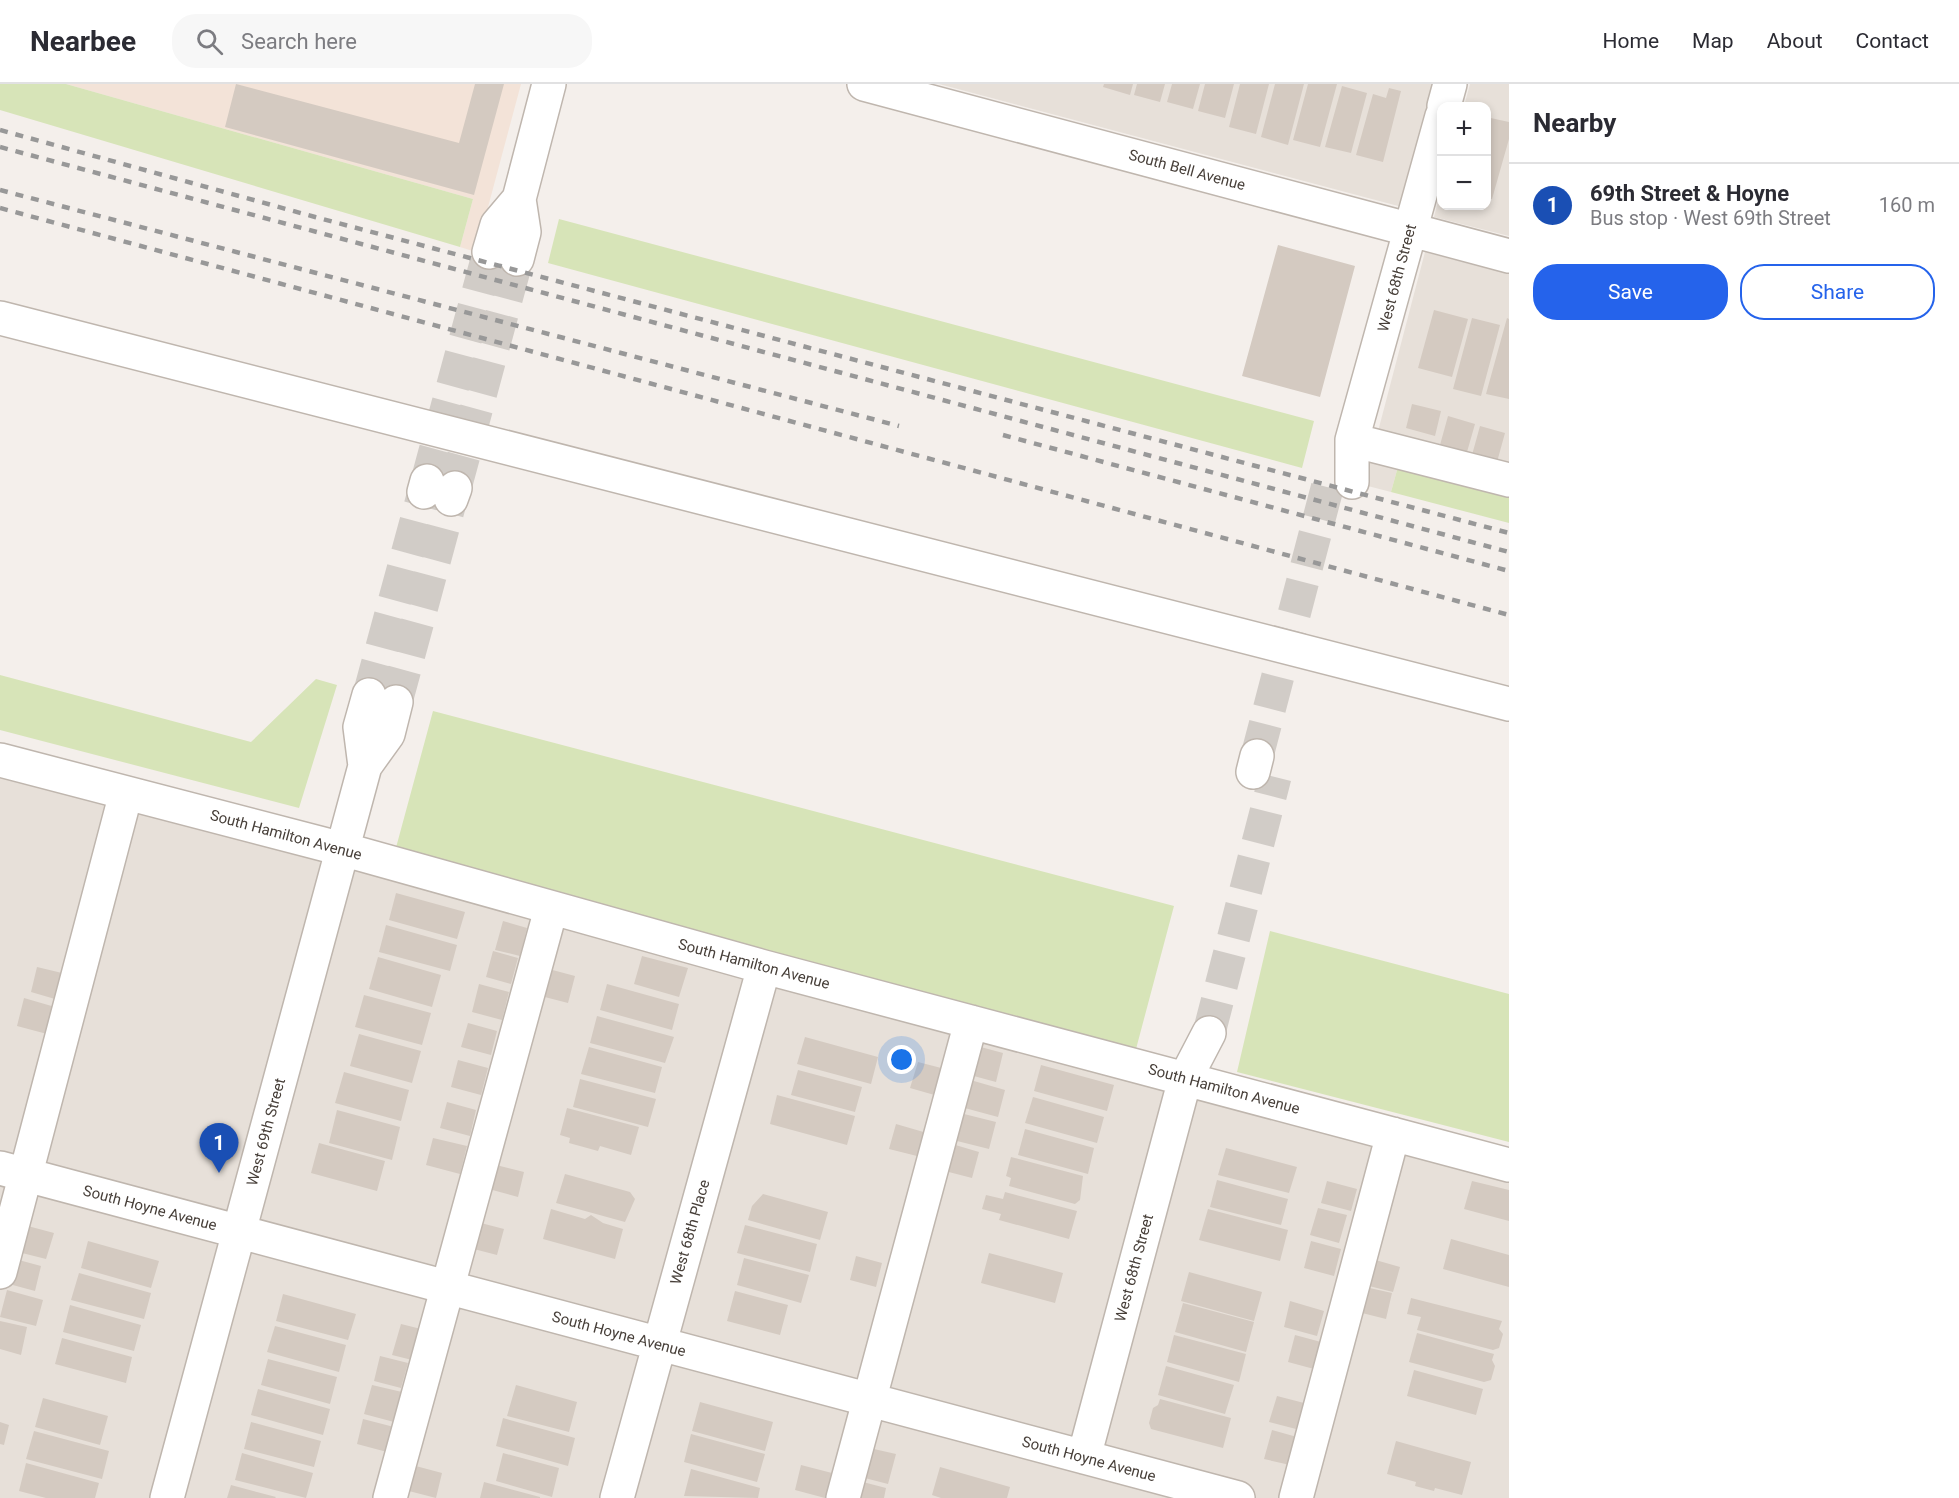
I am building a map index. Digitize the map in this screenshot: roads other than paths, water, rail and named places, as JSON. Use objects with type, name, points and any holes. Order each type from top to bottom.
[{"type":"street","points":[[503,256],[497,225],[519,199],[549,84]]},
{"type":"street","name":"South Bell Avenue","points":[[864,84],[1509,256]]},
{"type":"street","points":[[1445,102],[1450,84]]},
{"type":"street","name":"West 68th Street","points":[[1341,479],[1437,134]]},
{"type":"street","points":[[0,318],[1509,704]]},
{"type":"street","points":[[1352,440],[1509,480]]},
{"type":"street","name":"West 69th Street","points":[[167,1498],[364,766],[360,727],[383,698]]},
{"type":"street","name":"South Hamilton Avenue","points":[[0,760],[342,849],[764,967],[1509,1165]]},
{"type":"street","points":[[0,1272],[13,1172],[126,793]]},
{"type":"street","points":[[390,1498],[551,909]]},
{"type":"street","name":"West 68th Place","points":[[617,1498],[764,967]]},
{"type":"street","points":[[843,1498],[971,1022]]},
{"type":"street","name":"West 68th Street","points":[[1084,1457],[1198,1030]]},
{"type":"street","points":[[1296,1498],[1393,1134]]},
{"type":"street","name":"South Hoyne Avenue","points":[[13,1172],[1238,1498]]},
{"type":"tunnel","points":[[427,481],[489,252]]},
{"type":"tunnel","points":[[455,488],[517,259]]},
{"type":"tunnel","points":[[1257,756],[1330,477]]},
{"type":"tunnel","points":[[369,695],[424,492]]},
{"type":"tunnel","points":[[396,702],[451,499]]},
{"type":"tunnel","points":[[1209,1033],[1275,777]]},
{"type":"railway","points":[[0,130],[315,217],[1509,533]]},
{"type":"railway","points":[[0,147],[1509,552]]},
{"type":"railway","points":[[0,190],[899,426]]},
{"type":"railway","points":[[0,208],[1509,615]]},
{"type":"railway","points":[[1003,435],[1509,571]]},
{"type":"place","name":"69th Street & Hoyne","points":[[219,1173]]}]
